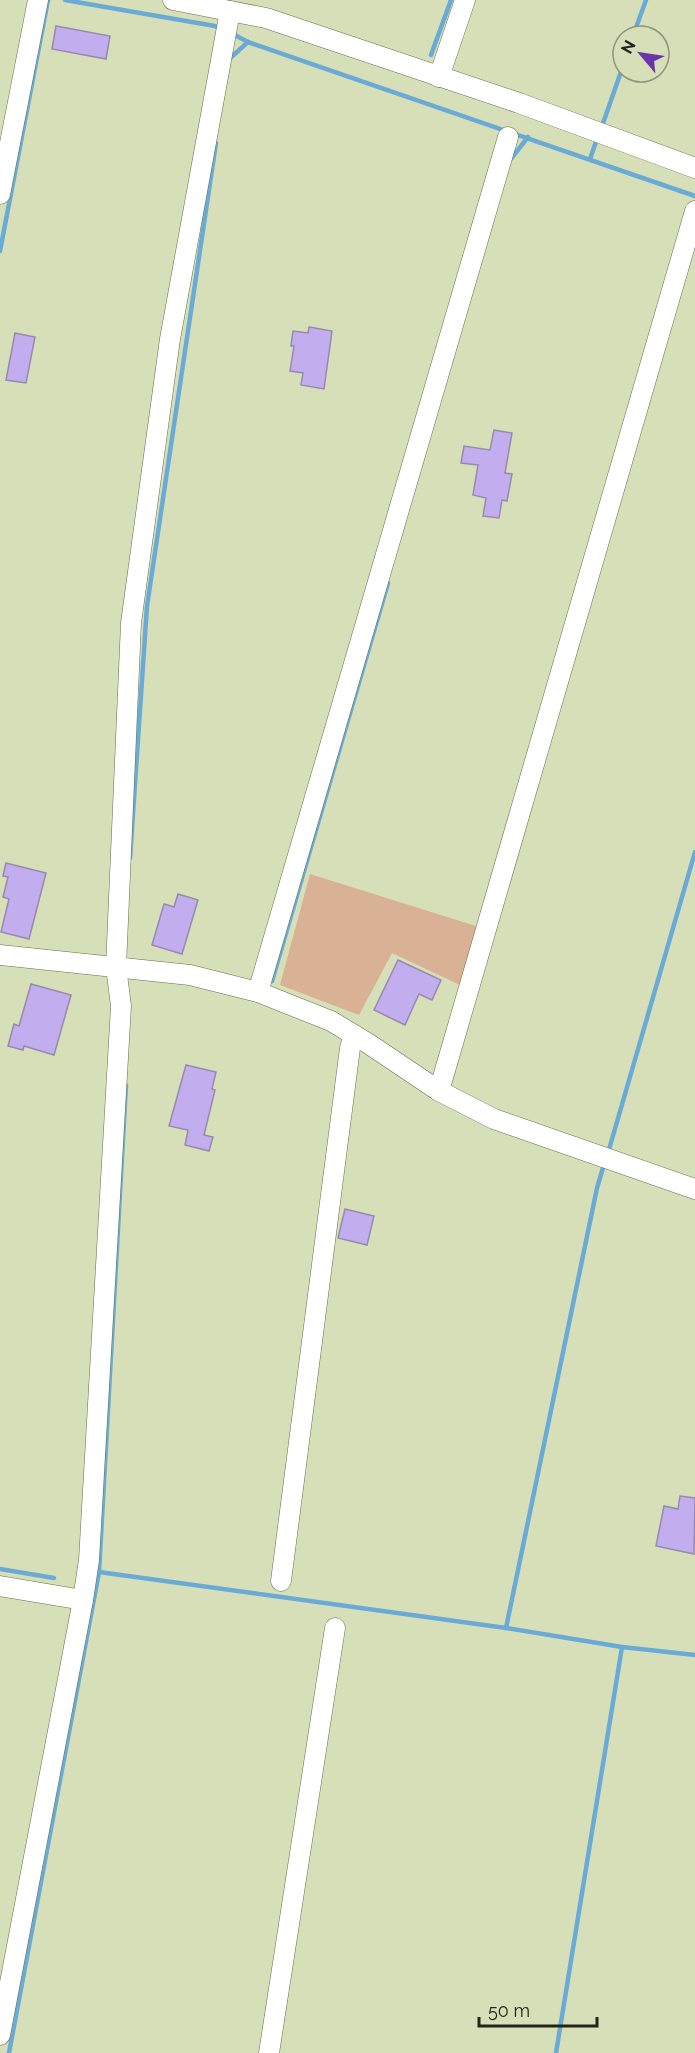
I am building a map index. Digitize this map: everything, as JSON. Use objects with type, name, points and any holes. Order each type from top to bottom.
[{"type":"street","points":[[0,2035],[89,1560],[123,967],[131,623],[171,339],[228,25],[210,3],[173,0]]},
{"type":"street","points":[[438,77],[465,0]]},
{"type":"street","points":[[0,195],[38,1]]},
{"type":"street","points":[[228,25],[266,18],[519,103],[695,168]]},
{"type":"street","points":[[258,992],[508,137]]},
{"type":"street","points":[[439,1091],[695,211]]},
{"type":"street","points":[[0,955],[190,975],[258,992],[307,1010],[354,1035],[439,1091],[494,1119],[695,1189]]},
{"type":"street","points":[[281,1581],[348,1060],[354,1035]]},
{"type":"street","points":[[0,1586],[83,1600]]},
{"type":"street","points":[[269,2053],[335,1628]]},
{"type":"shaded area","points":[[310,874],[479,927],[462,986],[392,953],[359,1015],[280,985]]},
{"type":"building","points":[[56,26],[110,36],[106,59],[52,49]]},
{"type":"building","points":[[309,327],[332,331],[324,389],[301,385],[303,373],[290,371],[294,346],[291,346],[293,331],[308,333]]},
{"type":"building","points":[[15,333],[35,337],[26,383],[6,380]]},
{"type":"building","points":[[494,430],[512,433],[505,473],[512,474],[507,501],[502,500],[499,518],[483,516],[486,498],[473,495],[478,465],[461,463],[464,446],[490,450]]},
{"type":"building","points":[[6,863],[46,873],[29,939],[1,932],[9,899],[3,897],[8,877],[3,876]]},
{"type":"building","points":[[178,894],[198,900],[182,954],[152,945],[164,904],[174,907]]},
{"type":"building","points":[[398,960],[441,980],[432,1000],[419,994],[405,1025],[374,1010]]},
{"type":"building","points":[[31,984],[71,995],[54,1055],[24,1046],[23,1050],[8,1046],[14,1024],[19,1026]]},
{"type":"building","points":[[186,1065],[216,1072],[212,1089],[215,1090],[204,1135],[213,1137],[209,1151],[185,1145],[188,1130],[169,1126]]},
{"type":"building","points":[[345,1209],[374,1216],[367,1245],[338,1238]]},
{"type":"building","points":[[680,1496],[695,1498],[694,1554],[656,1546],[664,1506],[678,1509]]},
{"type":"waterway","points":[[0,251],[48,0]]},
{"type":"waterway","points":[[65,0],[215,26],[220,29]]},
{"type":"waterway","points":[[431,55],[451,0]]},
{"type":"waterway","points":[[637,24],[646,0]]},
{"type":"waterway","points":[[231,33],[248,42],[695,196]]},
{"type":"waterway","points":[[228,60],[248,42]]},
{"type":"waterway","points":[[601,129],[617,84]]},
{"type":"waterway","points":[[590,159],[598,136]]},
{"type":"waterway","points":[[510,160],[528,137]]},
{"type":"waterway","points":[[130,858],[147,606],[216,143]]},
{"type":"waterway","points":[[272,981],[388,583]]},
{"type":"waterway","points":[[608,1153],[695,852]]},
{"type":"waterway","points":[[9,2053],[99,1572],[126,1085]]},
{"type":"waterway","points":[[506,1628],[597,1188],[605,1161]]},
{"type":"waterway","points":[[0,1569],[54,1578]]},
{"type":"waterway","points":[[99,1572],[506,1628],[622,1647]]},
{"type":"waterway","points":[[556,2053],[622,1647],[695,1655]]}]
